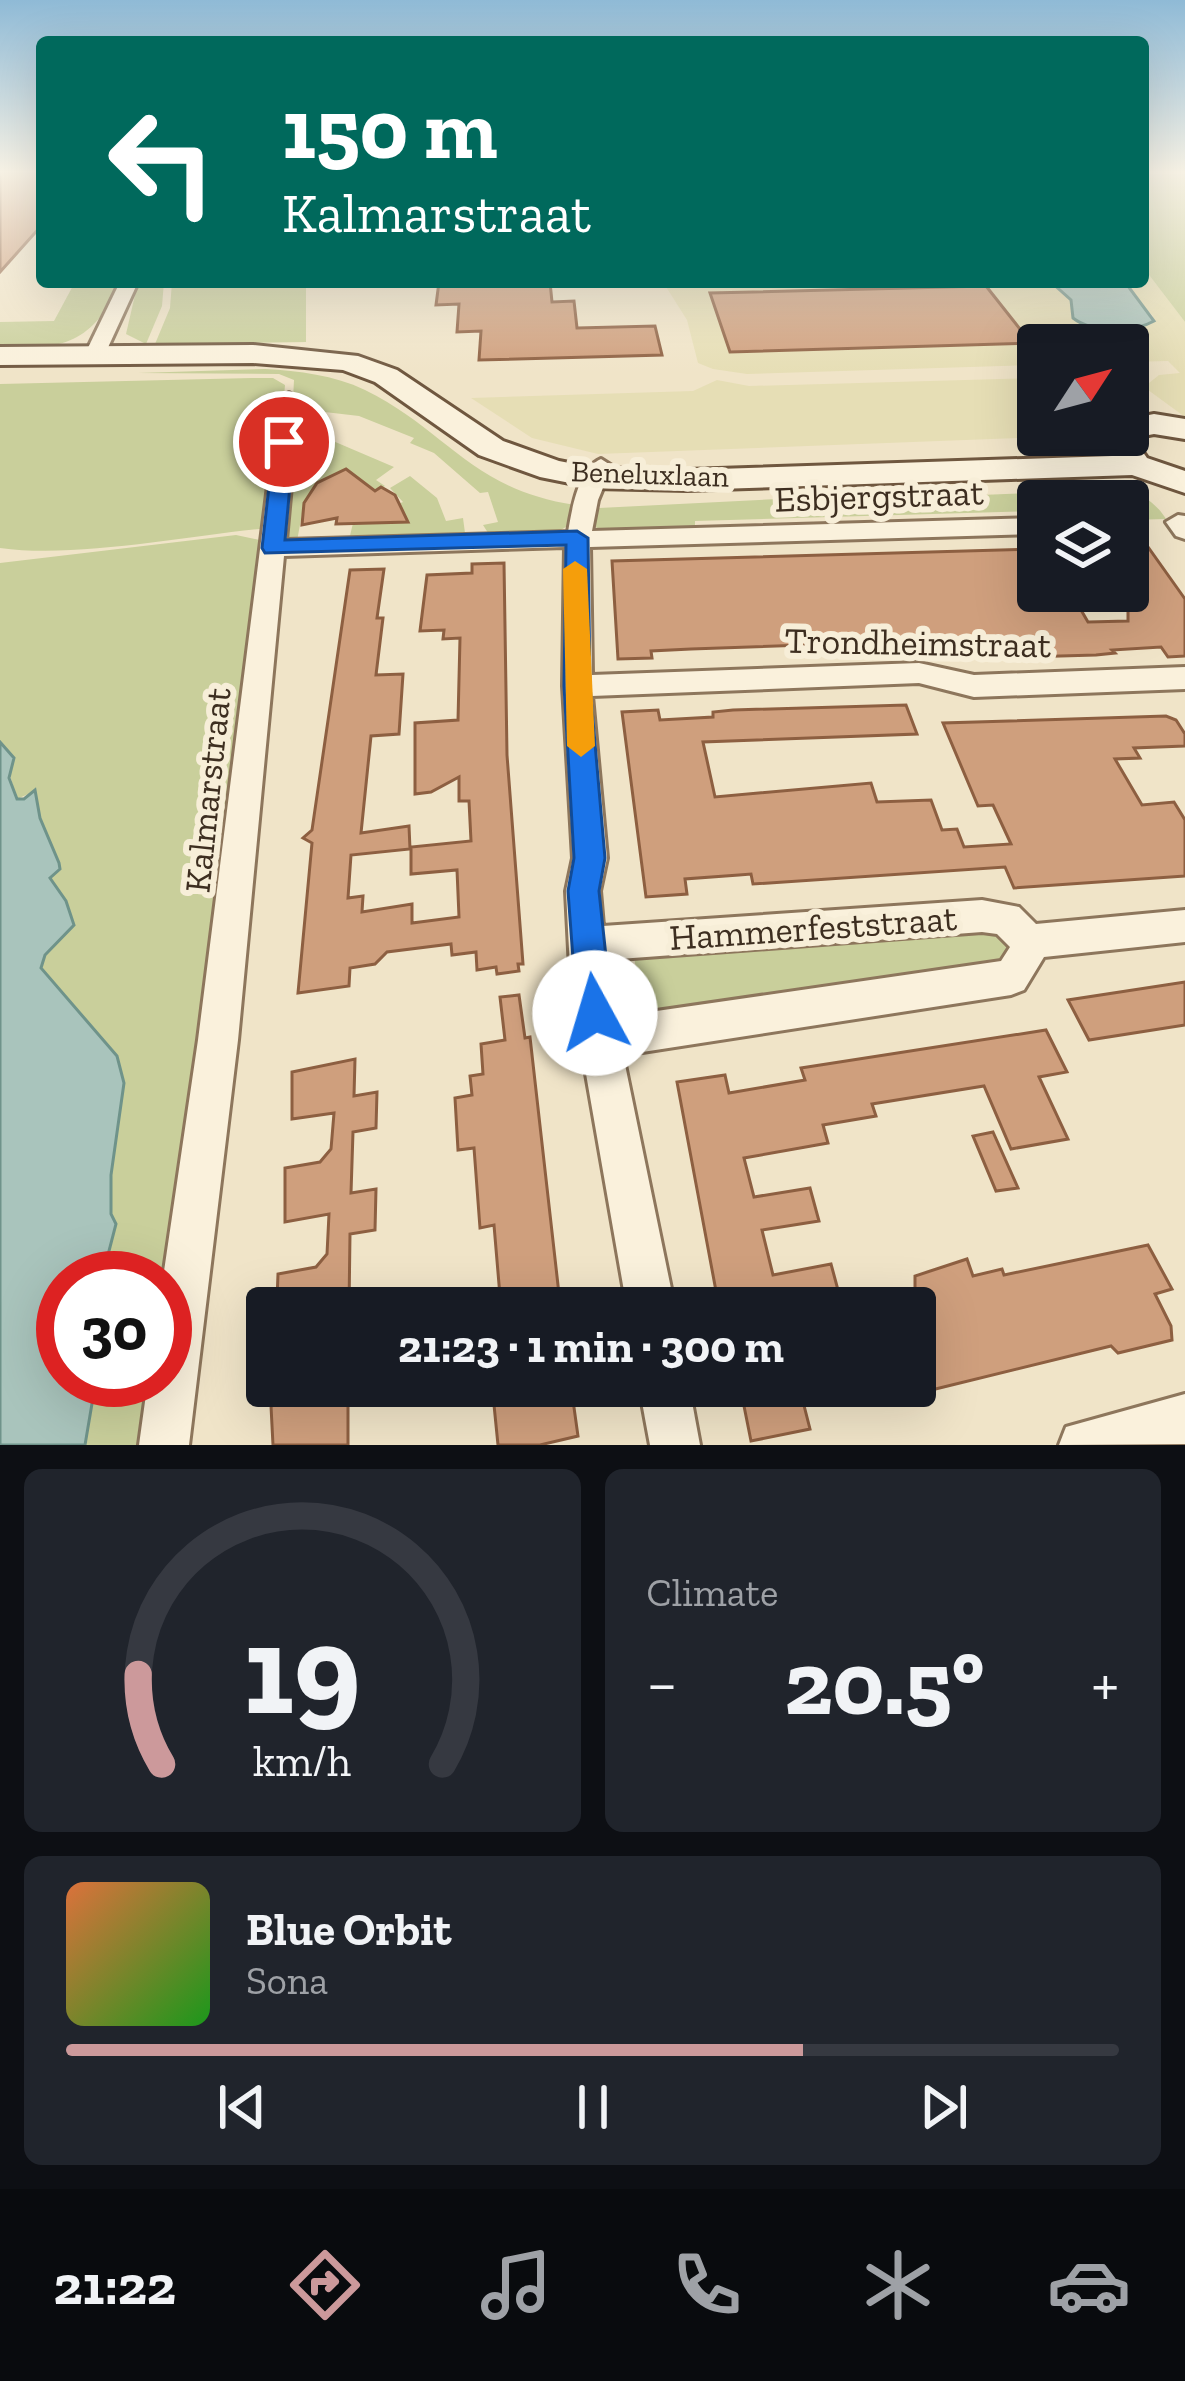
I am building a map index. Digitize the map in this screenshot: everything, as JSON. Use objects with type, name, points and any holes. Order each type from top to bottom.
[{"type":"street","points":[[108,354],[127,288]]},
{"type":"street","name":"Beneluxlaan","points":[[0,356],[285,355],[348,362],[386,376],[491,448],[552,470],[670,469],[1017,450]]},
{"type":"street","name":"Kalmarstraat","points":[[164,1445],[218,1040],[289,399]]},
{"type":"street","name":"Beneluxlaan","points":[[1149,428],[1154,424],[1185,429]]},
{"type":"street","points":[[1144,456],[1185,483]]},
{"type":"street","points":[[598,472],[577,538],[577,686],[590,858],[584,891],[587,944],[599,1039],[621,1131],[647,1287]]},
{"type":"street","name":"Esbjergstraat","points":[[577,538],[1017,527]]},
{"type":"street","points":[[273,548],[577,538]]},
{"type":"street","name":"Trondheimstraat","points":[[577,686],[919,674],[974,686],[1185,678]]},
{"type":"street","name":"Hammerfeststraat","points":[[587,944],[982,916],[1006,920],[1029,942],[1025,959],[1011,977],[599,1039]]},
{"type":"street","points":[[1029,942],[1185,926]]},
{"type":"street","points":[[668,1407],[674,1445]]},
{"type":"street","points":[[1084,1445],[1185,1418]]},
{"type":"shaded area","points":[[1149,275],[1185,322],[1185,417],[1149,391],[1149,383],[1159,375],[1180,373],[1168,361],[1149,361],[1153,316],[1127,288],[1149,288]]},
{"type":"shaded area","points":[[667,288],[1058,288],[1071,300],[1073,318],[1100,324],[1017,324],[1017,366],[747,374],[698,363],[687,320]]},
{"type":"shaded area","points":[[1017,379],[1017,438],[598,454],[532,438],[471,398],[693,391],[717,380],[749,386]]},
{"type":"green space","points":[[1149,239],[1185,239],[1185,322],[1149,275]]},
{"type":"green space","points":[[72,288],[118,288],[99,319],[74,339],[42,347],[0,349],[0,322],[54,321]]},
{"type":"green space","points":[[137,288],[164,288],[162,306],[146,344],[126,334]]},
{"type":"green space","points":[[172,288],[306,288],[306,342],[155,344],[170,308]]},
{"type":"green space","points":[[265,369],[316,375],[365,390],[509,486],[575,505],[569,525],[556,533],[490,536],[483,525],[498,522],[488,492],[480,493],[434,453],[410,443],[414,438],[359,416],[299,409],[296,436],[333,441],[394,467],[376,480],[385,486],[375,491],[317,483],[304,503],[297,541],[286,536],[294,380],[279,374],[138,373]]},
{"type":"green space","points":[[273,378],[285,385],[283,409],[274,416],[280,418],[270,528],[98,548],[0,548],[0,384]]},
{"type":"green space","points":[[410,476],[437,498],[446,521],[463,518],[465,533],[459,537],[349,540],[353,523],[403,502],[390,488]]},
{"type":"green space","points":[[977,489],[981,495],[1017,493],[1017,512],[695,521],[695,531],[602,531],[593,525],[593,511]]},
{"type":"green space","points":[[1149,500],[1157,507],[1166,519],[1149,519]]},
{"type":"green space","points":[[236,535],[269,542],[169,1251],[109,1251],[116,1224],[111,1214],[111,1175],[117,1134],[76,1012],[40,968],[45,955],[74,925],[50,878],[59,864],[40,818],[35,791],[17,799],[0,742],[0,563]]},
{"type":"green space","points":[[994,931],[1007,945],[1005,966],[643,1022],[633,948]]},
{"type":"green space","points":[[91,1407],[156,1407],[151,1445],[85,1445]]},
{"type":"water","points":[[1058,288],[1129,288],[1154,321],[1084,324],[1073,318],[1071,300]]},
{"type":"water","points":[[0,742],[14,758],[9,778],[17,799],[35,790],[40,818],[59,863],[60,869],[50,878],[66,901],[74,925],[45,955],[41,968],[117,1056],[124,1083],[111,1175],[111,1214],[116,1224],[109,1251],[36,1251],[36,1407],[91,1407],[85,1445],[0,1445]]},
{"type":"building","points":[[0,239],[29,239],[0,272]]},
{"type":"building","points":[[438,288],[551,288],[552,302],[574,301],[577,328],[655,326],[662,355],[479,360],[481,331],[457,332],[459,304],[436,305]]},
{"type":"building","points":[[988,288],[1017,325],[1017,343],[730,352],[710,293]]},
{"type":"building","points":[[346,469],[375,491],[381,487],[395,495],[408,522],[336,524],[337,518],[302,525],[304,503],[317,483]]},
{"type":"building","points":[[1149,548],[1185,599],[1185,656],[1168,657],[1161,647],[1096,655],[986,658],[977,639],[651,651],[652,658],[618,659],[612,561],[1017,550],[1017,612],[1082,612],[1088,622],[1128,621],[1128,612],[1149,612]]},
{"type":"building","points":[[504,563],[507,755],[523,964],[518,964],[519,971],[497,974],[496,967],[477,970],[476,952],[452,955],[451,944],[387,952],[375,964],[350,968],[349,986],[298,993],[312,843],[303,838],[312,830],[350,570],[384,569],[376,675],[403,674],[399,734],[371,736],[361,833],[409,826],[410,849],[351,855],[348,898],[363,896],[362,912],[412,904],[412,923],[459,917],[457,870],[411,874],[411,847],[471,841],[469,801],[459,801],[459,777],[431,792],[415,794],[415,723],[458,720],[460,638],[443,639],[444,630],[420,631],[427,575],[472,573],[472,564]]},
{"type":"building","points":[[906,705],[917,734],[703,742],[715,797],[871,783],[877,802],[931,800],[942,830],[957,829],[964,847],[1011,844],[993,805],[978,806],[943,723],[1166,716],[1176,720],[1185,734],[1185,746],[1134,748],[1140,758],[1115,759],[1142,805],[1174,802],[1185,820],[1185,876],[1014,888],[1005,867],[753,884],[751,874],[685,879],[687,894],[646,897],[622,712],[658,710],[660,720],[713,717],[713,712],[733,710]]},
{"type":"building","points":[[1185,982],[1185,1025],[1089,1040],[1068,1000]]},
{"type":"building","points":[[519,995],[525,1038],[530,1037],[558,1287],[499,1287],[494,1225],[480,1228],[474,1148],[458,1150],[455,1098],[472,1095],[470,1076],[483,1074],[481,1044],[505,1040],[500,997]]},
{"type":"building","points":[[1046,1030],[1067,1072],[1039,1077],[1068,1139],[1011,1149],[984,1086],[872,1104],[876,1116],[823,1125],[828,1143],[744,1158],[754,1197],[810,1188],[819,1221],[762,1230],[773,1275],[831,1264],[837,1287],[715,1287],[677,1082],[725,1075],[729,1093],[805,1080],[801,1068]]},
{"type":"building","points":[[355,1059],[354,1096],[377,1092],[376,1128],[353,1132],[351,1193],[376,1189],[375,1230],[350,1234],[349,1287],[278,1287],[278,1274],[316,1267],[327,1254],[329,1214],[285,1222],[285,1168],[320,1162],[331,1149],[334,1113],[292,1119],[292,1072]]},
{"type":"building","points":[[993,1132],[1018,1188],[996,1191],[973,1136]]},
{"type":"building","points":[[1148,1245],[1172,1289],[1155,1294],[1171,1326],[1172,1340],[1118,1353],[1111,1346],[936,1389],[936,1287],[915,1287],[915,1276],[967,1259],[973,1276],[1002,1269],[1004,1275]]},
{"type":"building","points":[[271,1407],[348,1407],[348,1445],[273,1445]]},
{"type":"building","points":[[494,1407],[574,1407],[578,1436],[540,1445],[498,1445]]},
{"type":"building","points":[[744,1407],[804,1407],[810,1429],[751,1441]]},
{"type":"slow traffic","points":[[575,569],[581,746]]},
{"type":"route","points":[[284,442],[273,548],[577,538],[577,686],[590,858],[584,891],[595,1013]]}]
